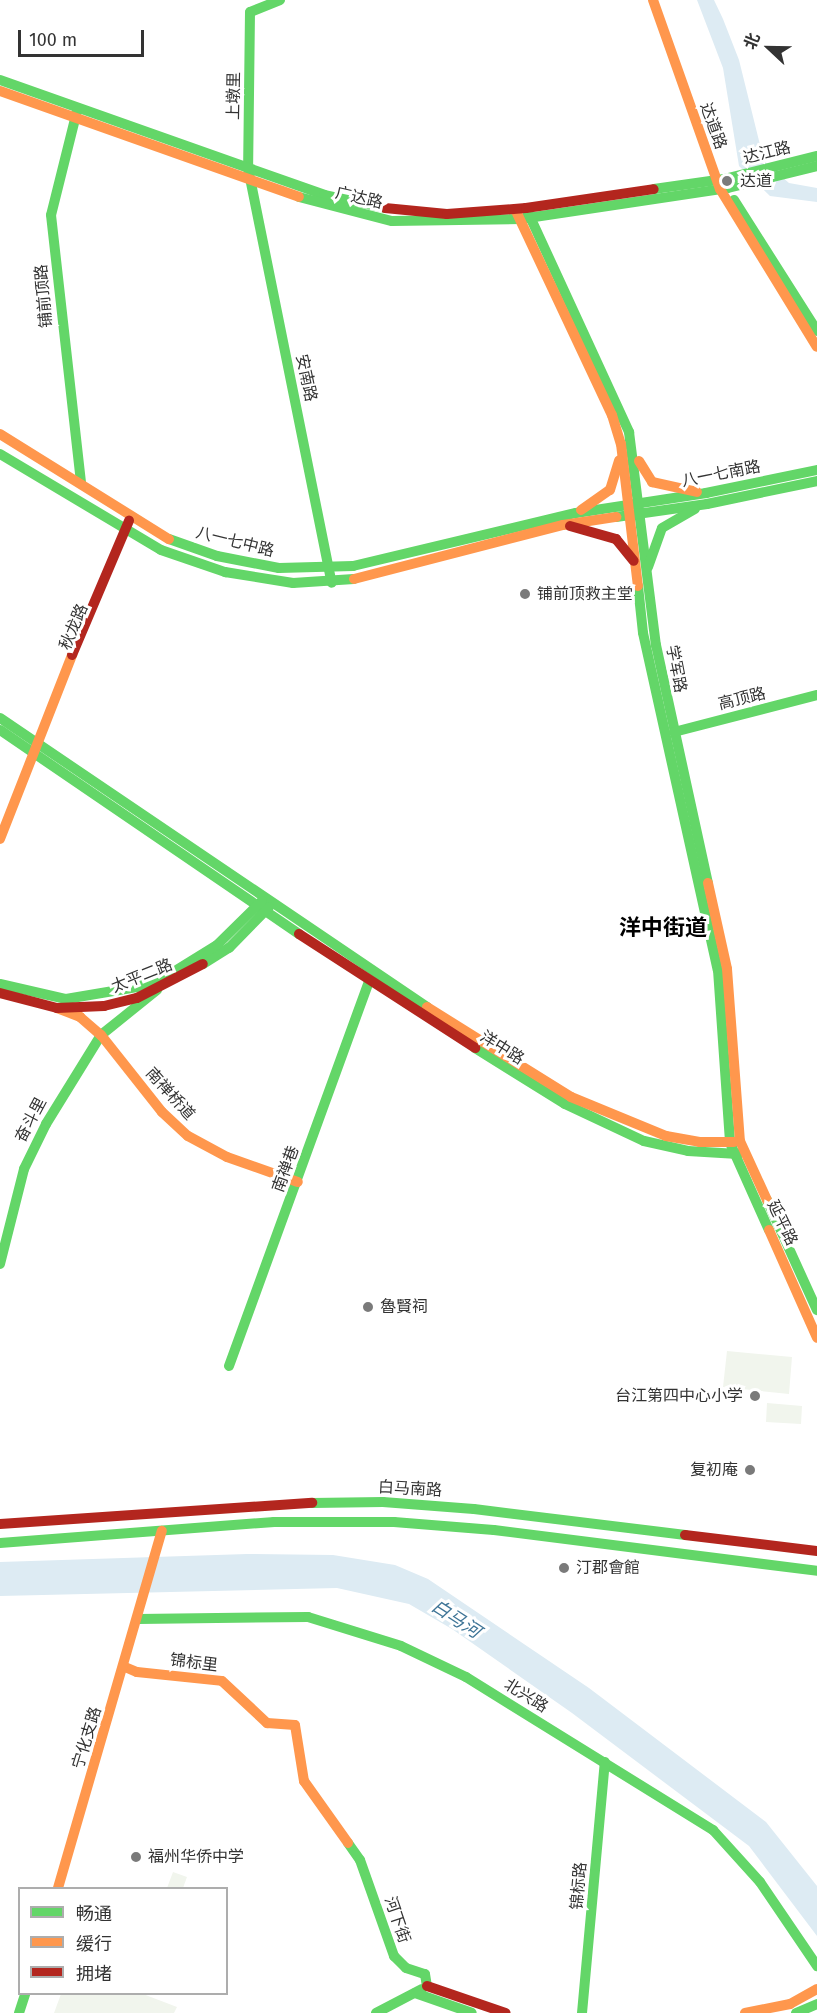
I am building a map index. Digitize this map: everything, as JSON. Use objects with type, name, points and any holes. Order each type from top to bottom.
[{"type":"main road","name":"上墩里","points":[[250,180],[248,168],[250,12],[280,0]]},
{"type":"main road","name":"达道路","points":[[653,0],[722,184],[817,346]]},
{"type":"main road","name":"达道路","points":[[659,0],[722,184]]},
{"type":"main road","name":"广达路","points":[[0,80],[77,112],[98,128],[367,217],[422,222],[523,213],[722,184]]},
{"type":"main road","name":"广达路","points":[[0,91],[101,119],[324,195],[383,209],[447,214],[523,213]]},
{"type":"main road","name":"铺前顶路","points":[[77,112],[51,215],[81,483]]},
{"type":"main road","name":"达江路","points":[[722,184],[747,173],[817,156]]},
{"type":"main road","name":"达江路","points":[[722,184],[756,182],[817,166]]},
{"type":"main road","name":"安南路","points":[[250,180],[332,583]]},
{"type":"main road","points":[[722,184],[817,331]]},
{"type":"main road","name":"学军路","points":[[523,213],[626,443],[645,579],[674,732],[727,969],[735,1142],[733,1155]]},
{"type":"main road","name":"八一七中路","points":[[0,434],[81,483],[133,520],[187,546],[235,561],[279,568],[330,569],[576,513],[636,508]]},
{"type":"main road","points":[[626,443],[644,474],[652,482],[664,488],[707,499]]},
{"type":"main road","points":[[576,513],[610,490],[618,475],[626,443]]},
{"type":"main road","name":"八一七中路","points":[[0,454],[127,532],[178,557],[225,572],[275,581],[332,583],[636,508]]},
{"type":"main road","name":"八一七南路","points":[[707,499],[817,470]]},
{"type":"main road","name":"八一七南路","points":[[636,508],[817,481]]},
{"type":"main road","points":[[645,579],[662,528],[673,518],[707,499]]},
{"type":"main road","name":"学军路","points":[[636,508],[635,564],[643,633],[718,970],[735,1142],[744,1154]]},
{"type":"main road","name":"秋龙路","points":[[0,839],[36,746],[133,520]]},
{"type":"main road","points":[[563,525],[595,530],[616,539],[635,564]]},
{"type":"main road","name":"高顶路","points":[[674,732],[817,695]]},
{"type":"main road","points":[[0,718],[36,746],[265,905]]},
{"type":"main road","points":[[0,730],[36,746]]},
{"type":"main road","name":"洋中路","points":[[265,905],[584,1104],[666,1136],[735,1142]]},
{"type":"main road","name":"洋中路","points":[[265,905],[369,981],[591,1119],[658,1144],[733,1155],[744,1154]]},
{"type":"main road","name":"太平二路","points":[[0,984],[66,999],[129,989],[175,971],[217,945],[265,905]]},
{"type":"main road","name":"太平二路","points":[[0,993],[57,1008],[104,1006],[157,990],[229,948],[265,905]]},
{"type":"main road","name":"南禅巷","points":[[229,1366],[298,1182],[369,981]]},
{"type":"main road","points":[[101,1035],[157,990]]},
{"type":"main road","name":"南禅桥道","points":[[57,1008],[75,1014],[101,1035],[162,1112],[188,1136],[227,1157],[298,1182]]},
{"type":"main road","name":"奋斗里","points":[[0,1264],[20,1181],[32,1149],[101,1035]]},
{"type":"main road","name":"延平路","points":[[744,1154],[817,1310]]},
{"type":"main road","name":"延平路","points":[[733,1155],[817,1338]]},
{"type":"main road","name":"白马南路","points":[[0,1524],[288,1504],[383,1502],[474,1509],[817,1551]]},
{"type":"main road","points":[[0,1542],[313,1521],[427,1523],[817,1571]]},
{"type":"main road","name":"宁化支路","points":[[58,1887],[125,1667],[162,1531]]},
{"type":"main road","name":"北兴路","points":[[138,1619],[283,1615],[347,1628],[401,1646],[466,1677],[721,1836],[760,1882],[817,1966]]},
{"type":"main road","name":"锦标里","points":[[125,1667],[137,1672],[222,1681],[263,1720],[295,1725],[304,1782]]},
{"type":"main road","name":"锦标路","points":[[582,2013],[605,1762]]},
{"type":"main road","name":"河下街","points":[[304,1782],[360,1860],[394,1956],[406,1968],[425,1974],[427,1986],[506,2013]]},
{"type":"main road","points":[[376,2013],[427,1986]]},
{"type":"main road","points":[[415,1993],[472,2013]]},
{"type":"main road","points":[[19,2013],[25,1995]]},
{"type":"main road","points":[[745,2013],[816,1999]]},
{"type":"main road","points":[[796,2013],[816,1999]]},
{"type":"shaded area","points":[[727,1351],[792,1357],[789,1394],[723,1387]]},
{"type":"shaded area","points":[[767,1403],[802,1406],[801,1424],[766,1422]]},
{"type":"shaded area","points":[[173,1872],[187,1877],[183,1887],[167,1887]]},
{"type":"shaded area","points":[[61,1995],[146,1995],[177,2007],[174,2013],[54,2013]]},
{"type":"water","points":[[697,0],[714,0],[723,19],[739,60],[764,161],[789,183],[817,188],[817,202],[770,196],[739,166],[723,68]]},
{"type":"water","name":"白马河","points":[[247,1554],[333,1555],[395,1565],[428,1579],[589,1688],[766,1822],[817,1886],[817,1936],[749,1846],[572,1713],[452,1629],[409,1604],[337,1588],[0,1596],[0,1562]]},
{"type":"traffic: fast","points":[[280,0],[250,12],[248,168],[332,583]]},
{"type":"traffic: fast","points":[[0,80],[324,195],[385,208]]},
{"type":"traffic: fast","points":[[77,111],[51,215],[81,483]]},
{"type":"traffic: fast","points":[[654,189],[724,179],[817,156]]},
{"type":"traffic: fast","points":[[299,197],[392,221],[521,219],[728,188],[817,166]]},
{"type":"traffic: fast","points":[[734,200],[817,331]]},
{"type":"traffic: fast","points":[[526,208],[629,432],[656,645],[708,883]]},
{"type":"traffic: fast","points":[[0,454],[161,550],[225,572],[293,583],[354,579]]},
{"type":"traffic: fast","points":[[169,539],[217,556],[279,568],[353,566],[576,513],[706,493],[817,470]]},
{"type":"traffic: fast","points":[[616,517],[707,504],[817,481]]},
{"type":"traffic: fast","points":[[648,567],[662,528],[695,509]]},
{"type":"traffic: fast","points":[[638,586],[643,633],[718,970],[730,1143],[769,1230]]},
{"type":"traffic: fast","points":[[674,732],[817,695]]},
{"type":"traffic: fast","points":[[0,718],[427,1007]]},
{"type":"traffic: fast","points":[[0,730],[299,934]]},
{"type":"traffic: fast","points":[[0,984],[66,999],[137,987],[175,971],[217,945],[262,901]]},
{"type":"traffic: fast","points":[[203,964],[229,948],[269,907]]},
{"type":"traffic: fast","points":[[229,1366],[369,982]]},
{"type":"traffic: fast","points":[[0,1264],[24,1169],[46,1124],[101,1035],[157,990]]},
{"type":"traffic: fast","points":[[475,1048],[565,1104],[644,1141],[688,1151],[738,1154]]},
{"type":"traffic: fast","points":[[767,1200],[817,1310]]},
{"type":"traffic: fast","points":[[312,1503],[383,1502],[474,1509],[685,1535]]},
{"type":"traffic: fast","points":[[0,1543],[274,1522],[394,1522],[494,1530],[817,1571]]},
{"type":"traffic: fast","points":[[138,1619],[308,1617],[401,1646],[466,1677],[713,1830],[760,1882],[817,1966]]},
{"type":"traffic: fast","points":[[582,2013],[605,1762]]},
{"type":"traffic: fast","points":[[348,1843],[360,1860],[394,1956],[406,1968],[425,1974],[427,1986]]},
{"type":"traffic: fast","points":[[376,2013],[422,1989]]},
{"type":"traffic: fast","points":[[415,1993],[472,2013]]},
{"type":"traffic: fast","points":[[19,2013],[25,1995]]},
{"type":"traffic: fast","points":[[796,2013],[817,2004]]},
{"type":"traffic: slow","points":[[653,0],[720,189],[817,347]]},
{"type":"traffic: slow","points":[[0,91],[299,197]]},
{"type":"traffic: slow","points":[[515,209],[612,415],[621,444],[638,586]]},
{"type":"traffic: slow","points":[[0,434],[169,539]]},
{"type":"traffic: slow","points":[[581,510],[610,490],[619,460]]},
{"type":"traffic: slow","points":[[639,461],[652,482],[697,492]]},
{"type":"traffic: slow","points":[[354,579],[563,525],[616,517]]},
{"type":"traffic: slow","points":[[0,839],[72,655]]},
{"type":"traffic: slow","points":[[708,883],[727,969],[740,1141],[767,1200]]},
{"type":"traffic: slow","points":[[427,1007],[571,1097],[666,1136],[699,1142],[734,1142]]},
{"type":"traffic: slow","points":[[57,1008],[80,1017],[101,1035],[162,1112],[188,1136],[227,1157],[298,1182]]},
{"type":"traffic: slow","points":[[769,1230],[817,1338]]},
{"type":"traffic: slow","points":[[58,1887],[162,1531]]},
{"type":"traffic: slow","points":[[125,1667],[137,1672],[222,1681],[267,1723],[295,1725],[304,1781],[348,1843]]},
{"type":"traffic: slow","points":[[745,2013],[790,2004],[817,1989]]},
{"type":"traffic: jam","points":[[385,208],[447,214],[526,208],[654,189]]},
{"type":"traffic: jam","points":[[72,655],[129,521]]},
{"type":"traffic: jam","points":[[570,526],[616,539],[634,561]]},
{"type":"traffic: jam","points":[[299,934],[475,1048]]},
{"type":"traffic: jam","points":[[0,993],[57,1008],[104,1006],[137,998],[203,964]]},
{"type":"traffic: jam","points":[[0,1524],[312,1503]]},
{"type":"traffic: jam","points":[[685,1535],[817,1551]]},
{"type":"traffic: jam","points":[[427,1986],[506,2013]]},
{"type":"place","name":"达道","points":[[727,181]]},
{"type":"place","name":"铺前顶救主堂","points":[[525,594]]},
{"type":"place","name":"魯賢祠","points":[[368,1307]]},
{"type":"place","name":"台江第四中心小学","points":[[755,1396]]},
{"type":"place","name":"复初庵","points":[[750,1470]]},
{"type":"place","name":"汀郡會館","points":[[564,1568]]},
{"type":"place","name":"福州华侨中学","points":[[136,1857]]},
{"type":"district","name":"洋中街道","points":[[663,928]]}]
